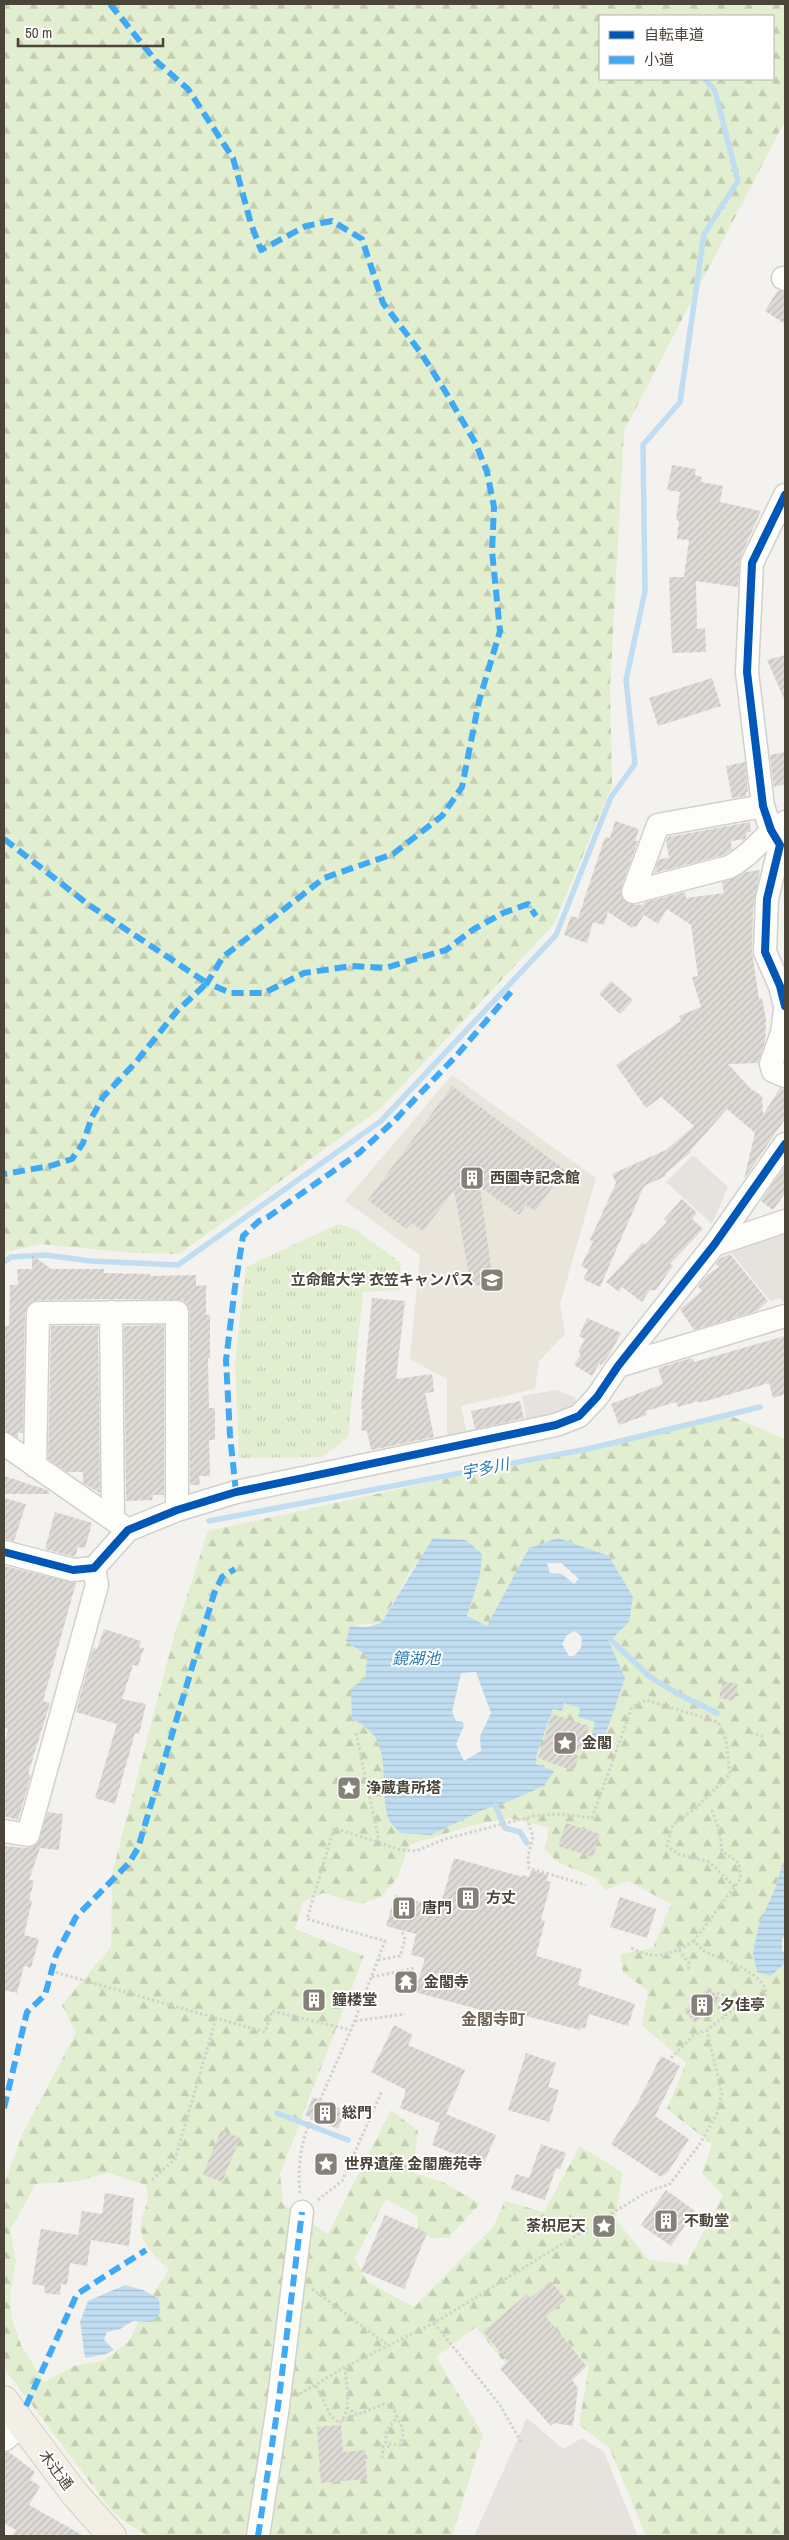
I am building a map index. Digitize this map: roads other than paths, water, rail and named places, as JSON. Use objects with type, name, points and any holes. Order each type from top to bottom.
[{"type":"main road","name":"木辻通","points":[[4,2400],[14,2433],[112,2536]]},
{"type":"street","points":[[782,510],[752,563],[747,662],[763,806],[778,826],[780,845],[767,899],[765,952],[780,986],[785,1008],[782,1033],[771,1064],[773,1071],[785,1076]]},
{"type":"street","points":[[763,806],[658,825],[633,892],[729,867],[740,861],[778,826]]},
{"type":"street","points":[[4,1444],[120,1524],[236,1492],[556,1425],[579,1416],[597,1397],[618,1366],[714,1245],[785,1144]]},
{"type":"street","points":[[714,1245],[785,1221]]},
{"type":"street","points":[[35,1466],[38,1312],[177,1312],[176,1510]]},
{"type":"street","points":[[4,1831],[28,1835],[97,1585],[94,1568],[120,1524],[111,1312]]},
{"type":"street","points":[[618,1366],[785,1316]]},
{"type":"street","points":[[4,1552],[73,1570],[94,1568]]},
{"type":"street","points":[[258,2536],[278,2406],[302,2212]]},
{"type":"water","name":"鏡湖池","points":[[433,1538],[466,1540],[482,1554],[480,1575],[467,1616],[487,1626],[529,1548],[558,1538],[609,1556],[633,1597],[629,1622],[609,1642],[625,1678],[600,1750],[590,1742],[595,1722],[578,1717],[580,1708],[564,1703],[562,1711],[553,1709],[537,1753],[536,1764],[554,1771],[544,1786],[483,1810],[431,1835],[400,1833],[390,1822],[385,1804],[383,1762],[380,1749],[375,1738],[366,1727],[352,1719],[351,1688],[365,1679],[367,1656],[346,1641],[350,1626],[367,1627],[381,1623]],"holes":[[[547,1563],[561,1563],[579,1579],[574,1584],[562,1574],[550,1573]],[[575,1631],[582,1637],[581,1648],[574,1656],[569,1656],[562,1644],[567,1635]],[[476,1672],[491,1713],[480,1736],[481,1751],[464,1761],[456,1744],[464,1726],[463,1722],[456,1721],[452,1712],[461,1673]]]},
{"type":"water","points":[[785,1856],[785,1937],[782,1939],[782,1950],[785,1954],[785,1963],[771,1976],[757,1972],[753,1952],[759,1924],[775,1889]]},
{"type":"water","points":[[125,2285],[143,2290],[159,2299],[160,2313],[153,2322],[133,2321],[120,2329],[107,2332],[104,2340],[114,2350],[106,2354],[85,2358],[80,2322],[88,2301]]},
{"type":"waterway","points":[[4,1262],[11,1257],[45,1255],[91,1261],[178,1265],[381,1121],[556,935],[611,797],[635,764],[626,680],[645,591],[643,445],[680,402],[704,234],[738,181],[715,91],[706,80]]},
{"type":"waterway","name":"宇多川","points":[[209,1521],[592,1448],[760,1407]]},
{"type":"waterway","points":[[611,1640],[650,1677],[678,1694],[717,1713]]},
{"type":"waterway","points":[[495,1805],[505,1828],[520,1832],[527,1843]]},
{"type":"waterway","points":[[277,2113],[348,2140]]},
{"type":"place","name":"西園寺記念館","points":[[472,1178]]},
{"type":"place","name":"立命館大学 衣笠キャンパス","points":[[492,1280]]},
{"type":"place","name":"金閣","points":[[565,1743]]},
{"type":"place","name":"浄蔵貴所塔","points":[[349,1788]]},
{"type":"place","name":"方丈","points":[[468,1898]]},
{"type":"place","name":"唐門","points":[[404,1908]]},
{"type":"place","name":"金閣寺","points":[[406,1982]]},
{"type":"place","name":"鐘楼堂","points":[[314,2000]]},
{"type":"place","name":"夕佳亭","points":[[702,2005]]},
{"type":"place","name":"総門","points":[[325,2113]]},
{"type":"place","name":"世界遺産 金閣鹿苑寺","points":[[326,2164]]},
{"type":"place","name":"不動堂","points":[[666,2221]]},
{"type":"place","name":"荼枳尼天","points":[[604,2226]]},
{"type":"district","name":"金閣寺町","points":[[493,2019]]}]
